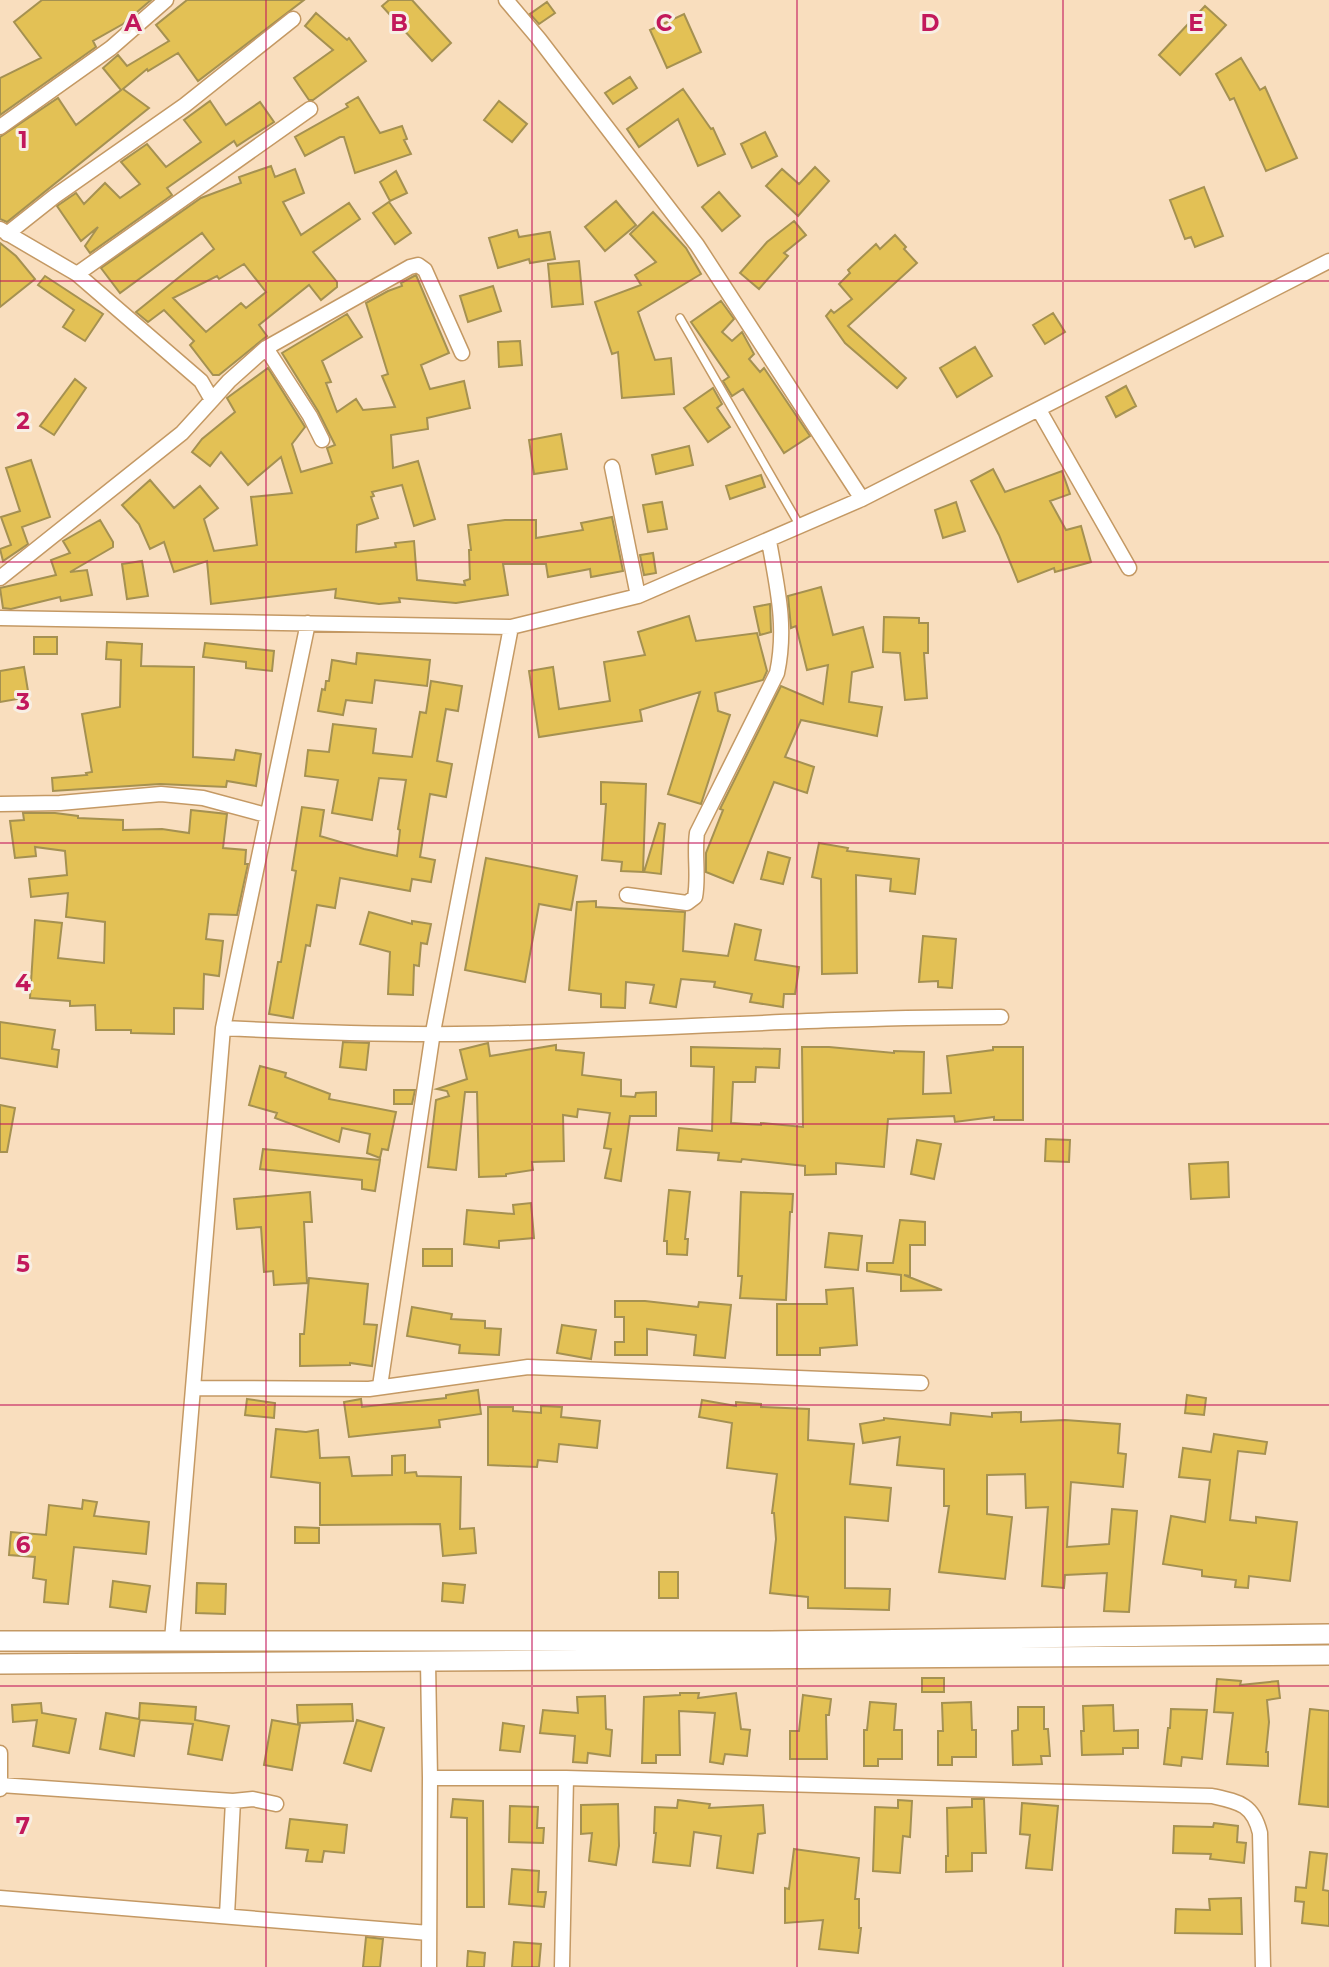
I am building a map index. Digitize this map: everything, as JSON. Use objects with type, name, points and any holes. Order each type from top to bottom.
[{"type":"street","points":[[0,127],[111,48],[166,0]]},
{"type":"street","points":[[506,0],[697,245],[862,499]]},
{"type":"street","points":[[212,400],[201,382],[77,274],[3,232],[185,105],[293,19]]},
{"type":"street","points":[[77,274],[310,109]]},
{"type":"street","points":[[0,618],[511,627],[638,596],[862,499],[1329,261]]},
{"type":"street","points":[[0,578],[181,433],[229,381],[266,348],[410,267],[418,265],[425,270],[462,353]]},
{"type":"street","points":[[266,348],[310,416],[322,440]]},
{"type":"street","points":[[1039,410],[1129,568]]},
{"type":"street","points":[[612,467],[638,596]]},
{"type":"street","points":[[627,895],[687,903],[695,897],[697,833],[777,673],[779,664],[783,623],[769,541]]},
{"type":"street","points":[[172,1640],[223,1028],[308,623]]},
{"type":"street","points":[[380,1387],[433,1032],[511,627]]},
{"type":"street","points":[[0,804],[60,803],[161,794],[204,798],[266,815]]},
{"type":"street","points":[[223,1028],[318,1033],[511,1033],[876,1017],[1001,1017]]},
{"type":"street","points":[[193,1388],[369,1389],[528,1367],[922,1383]]},
{"type":"street","points":[[0,1641],[769,1641],[1329,1634]]},
{"type":"street","points":[[0,1664],[1329,1655]]},
{"type":"street","points":[[428,1662],[429,1967]]},
{"type":"street","points":[[0,1753],[0,1787],[233,1801],[253,1799],[276,1804]]},
{"type":"street","points":[[430,1778],[566,1778],[1212,1796],[1248,1807],[1257,1818],[1260,1833],[1263,1967]]},
{"type":"street","points":[[562,1967],[566,1778]]},
{"type":"street","points":[[227,1915],[233,1801]]},
{"type":"street","points":[[0,1898],[429,1933]]},
{"type":"lane","points":[[680,318],[800,527]]},
{"type":"building","points":[[42,0],[151,0],[123,24],[93,41],[96,47],[0,115],[0,78],[41,58],[14,22]]},
{"type":"building","points":[[187,0],[304,0],[198,81],[178,53],[148,71],[147,69],[123,89],[149,108],[7,222],[0,219],[0,137],[58,98],[76,125],[121,90],[103,68],[118,55],[127,66],[169,41],[156,25]]},
{"type":"building","points":[[389,0],[412,0],[451,43],[432,61],[382,6]]},
{"type":"building","points":[[547,2],[555,13],[539,24],[530,14]]},
{"type":"building","points":[[1205,6],[1226,25],[1180,75],[1159,55]]},
{"type":"building","points":[[316,13],[347,40],[349,38],[366,61],[313,100],[309,100],[294,78],[333,50],[305,26]]},
{"type":"building","points":[[684,14],[701,52],[667,68],[650,30]]},
{"type":"building","points":[[1241,58],[1260,90],[1265,87],[1297,158],[1266,171],[1234,98],[1230,100],[1216,74]]},
{"type":"building","points":[[630,77],[637,88],[613,104],[605,93]]},
{"type":"building","points":[[683,89],[711,129],[713,128],[725,154],[698,166],[678,119],[639,147],[627,129]]},
{"type":"building","points":[[358,97],[380,133],[402,126],[407,139],[404,140],[411,154],[355,173],[344,137],[340,137],[305,156],[295,137],[348,107],[346,104]]},
{"type":"building","points":[[210,101],[226,125],[260,102],[274,122],[237,146],[234,141],[167,188],[172,195],[90,253],[85,246],[98,227],[81,241],[57,206],[76,193],[84,204],[105,183],[120,198],[140,184],[121,162],[147,144],[166,167],[201,142],[184,120]]},
{"type":"building","points":[[499,101],[527,124],[512,142],[484,120]]},
{"type":"building","points":[[765,132],[777,156],[752,168],[741,144]]},
{"type":"building","points":[[271,166],[275,177],[295,169],[304,193],[283,202],[301,235],[349,203],[360,219],[313,252],[337,282],[337,287],[321,300],[309,285],[259,325],[267,336],[219,375],[213,375],[190,345],[194,341],[164,310],[148,322],[136,312],[214,249],[202,233],[120,293],[101,268],[201,198],[241,183],[239,177]],"holes":[[[244,264],[266,292],[246,308],[241,303],[206,332],[173,298],[217,276],[219,279]]]},
{"type":"building","points":[[815,167],[829,181],[798,216],[766,186],[782,169],[799,184]]},
{"type":"building","points":[[396,171],[407,193],[390,201],[380,182]]},
{"type":"building","points":[[1204,187],[1223,236],[1195,247],[1191,237],[1185,239],[1170,200]]},
{"type":"building","points":[[719,192],[740,216],[722,231],[702,207]]},
{"type":"building","points":[[616,201],[636,225],[605,251],[585,227]]},
{"type":"building","points":[[389,202],[411,233],[395,244],[373,213]]},
{"type":"building","points":[[653,212],[686,248],[701,274],[638,312],[655,360],[671,358],[674,394],[622,398],[618,352],[612,354],[595,302],[641,285],[635,275],[656,262],[630,234]]},
{"type":"building","points":[[794,221],[806,235],[784,253],[788,256],[759,289],[740,273],[767,242]]},
{"type":"building","points":[[517,230],[519,237],[550,232],[555,259],[530,263],[529,259],[498,268],[489,238]]},
{"type":"building","points":[[895,235],[917,263],[848,326],[906,378],[897,388],[845,343],[826,316],[831,310],[834,313],[852,299],[839,284],[850,273],[848,270],[876,244],[880,249]]},
{"type":"building","points":[[0,243],[16,256],[35,279],[0,307]]},
{"type":"building","points":[[579,261],[583,304],[552,307],[548,264]]},
{"type":"building","points":[[416,275],[449,353],[421,365],[430,389],[464,381],[470,408],[427,418],[428,429],[391,435],[393,468],[418,461],[435,519],[414,526],[402,485],[372,492],[378,518],[357,525],[356,552],[396,547],[395,543],[414,541],[417,580],[465,585],[464,581],[470,579],[468,525],[505,520],[536,520],[536,538],[583,530],[581,523],[612,517],[623,571],[591,577],[590,569],[548,577],[546,564],[503,564],[508,595],[456,603],[399,598],[400,602],[379,604],[335,598],[336,589],[211,604],[207,561],[174,572],[164,542],[150,549],[139,524],[122,505],[150,480],[174,508],[200,486],[218,508],[204,519],[214,551],[257,545],[251,497],[292,493],[281,457],[248,485],[221,452],[210,466],[192,452],[202,439],[235,412],[227,398],[268,368],[305,427],[292,444],[301,472],[332,463],[327,448],[335,445],[318,411],[282,353],[347,314],[362,337],[322,361],[331,382],[326,383],[337,412],[356,399],[363,410],[395,407],[382,376],[388,374],[366,303],[402,286],[401,283]]},
{"type":"building","points":[[45,276],[103,314],[85,341],[63,327],[74,310],[38,285]]},
{"type":"building","points":[[493,286],[501,311],[468,322],[460,296]]},
{"type":"building","points":[[721,301],[734,319],[722,332],[732,341],[742,332],[754,354],[749,359],[760,372],[764,368],[810,436],[784,453],[743,389],[732,396],[723,381],[729,377],[691,322]]},
{"type":"building","points":[[1053,313],[1065,332],[1045,344],[1033,325]]},
{"type":"building","points":[[520,341],[522,365],[499,367],[498,342]]},
{"type":"building","points":[[975,347],[992,376],[957,397],[940,368]]},
{"type":"building","points":[[75,379],[86,388],[54,435],[40,426]]},
{"type":"building","points":[[1126,386],[1136,406],[1116,417],[1106,397]]},
{"type":"building","points":[[713,388],[722,404],[717,408],[730,427],[708,442],[684,408]]},
{"type":"building","points":[[561,434],[567,469],[534,474],[529,440]]},
{"type":"building","points":[[689,446],[693,465],[656,474],[652,455]]},
{"type":"building","points":[[31,460],[50,517],[22,527],[28,544],[3,561],[0,549],[11,545],[1,517],[20,511],[6,468]]},
{"type":"building","points":[[993,469],[1005,492],[1062,471],[1070,494],[1050,501],[1066,530],[1081,526],[1091,562],[1055,572],[1054,568],[1018,582],[999,535],[971,481]]},
{"type":"building","points":[[761,475],[765,487],[730,499],[726,486]]},
{"type":"building","points":[[662,502],[667,529],[648,532],[643,505]]},
{"type":"building","points":[[956,502],[965,531],[943,538],[935,510]]},
{"type":"building","points":[[100,520],[113,542],[113,547],[70,572],[87,570],[92,595],[61,601],[60,597],[11,609],[3,608],[0,588],[56,575],[51,560],[70,553],[63,541]]},
{"type":"building","points":[[653,553],[656,573],[644,575],[640,555]]},
{"type":"building","points":[[142,561],[148,596],[127,599],[122,564]]},
{"type":"building","points":[[821,587],[833,635],[863,627],[873,667],[852,672],[849,702],[882,707],[877,736],[801,720],[785,757],[814,767],[807,793],[774,782],[733,883],[706,872],[706,853],[723,810],[720,809],[781,686],[823,704],[828,665],[807,670],[796,626],[791,628],[788,596]]},
{"type":"building","points":[[770,604],[771,632],[760,635],[754,607]]},
{"type":"building","points":[[689,616],[696,641],[757,633],[767,671],[763,680],[715,693],[718,711],[730,715],[701,804],[668,794],[700,692],[640,710],[642,721],[539,737],[529,671],[553,667],[559,709],[610,701],[604,662],[645,655],[638,632]]},
{"type":"building","points":[[884,617],[919,618],[919,623],[928,623],[928,653],[924,653],[927,698],[905,700],[900,653],[883,652]]},
{"type":"building","points":[[34,637],[57,637],[57,654],[34,654]]},
{"type":"building","points":[[107,642],[142,644],[141,666],[194,667],[193,757],[234,760],[236,750],[261,754],[256,786],[227,781],[226,787],[160,784],[53,791],[52,778],[87,775],[86,773],[92,772],[82,714],[120,707],[121,660],[106,659]]},
{"type":"building","points":[[205,643],[274,651],[272,671],[246,668],[246,662],[203,657]]},
{"type":"building","points":[[357,653],[430,660],[427,686],[375,680],[372,703],[346,700],[343,715],[318,711],[322,689],[325,690],[326,681],[329,681],[332,660],[356,664]]},
{"type":"building","points":[[24,667],[29,697],[0,702],[0,671]]},
{"type":"building","points":[[431,681],[462,686],[458,711],[446,709],[437,761],[452,764],[446,797],[430,794],[420,857],[435,860],[431,882],[412,879],[410,891],[340,878],[335,908],[317,905],[310,946],[306,945],[293,1018],[269,1014],[278,962],[281,962],[296,871],[292,870],[302,807],[324,810],[320,836],[397,856],[398,829],[406,780],[379,778],[372,820],[332,813],[338,780],[305,776],[308,750],[329,752],[333,724],[376,729],[373,753],[412,757],[420,712],[426,713]]},
{"type":"building","points":[[601,782],[646,784],[643,872],[621,871],[622,862],[602,860],[606,804],[601,804]]},
{"type":"building","points":[[191,810],[227,814],[223,848],[246,850],[245,864],[248,864],[237,915],[209,914],[206,939],[223,941],[219,976],[204,974],[203,1009],[174,1008],[174,1034],[131,1033],[131,1030],[96,1030],[95,1005],[70,1006],[70,1001],[30,998],[35,920],[62,923],[58,958],[104,963],[105,922],[66,917],[68,893],[31,897],[29,879],[67,875],[65,851],[35,847],[36,856],[15,858],[10,821],[24,820],[23,813],[55,813],[78,818],[123,820],[123,830],[162,829],[189,833]]},
{"type":"building","points":[[659,823],[665,824],[661,874],[644,872]]},
{"type":"building","points":[[819,843],[848,848],[847,851],[919,859],[915,894],[890,891],[891,879],[856,875],[857,973],[822,974],[821,879],[812,877]]},
{"type":"building","points":[[768,852],[790,858],[783,884],[761,879]]},
{"type":"building","points":[[486,858],[577,876],[571,910],[539,904],[525,982],[465,970]]},
{"type":"building","points":[[596,901],[596,907],[685,912],[683,951],[728,956],[735,924],[761,930],[755,960],[799,967],[795,994],[784,994],[783,1007],[750,1002],[752,994],[714,987],[715,982],[681,979],[676,1007],[650,1003],[654,985],[626,982],[625,1008],[601,1007],[601,994],[569,990],[577,902]]},
{"type":"building","points":[[369,912],[412,924],[412,921],[431,924],[427,944],[421,943],[419,966],[414,965],[413,995],[388,994],[390,952],[360,944]]},
{"type":"building","points":[[923,936],[956,939],[952,988],[938,987],[938,981],[919,982]]},
{"type":"building","points":[[0,1022],[55,1030],[52,1049],[59,1050],[57,1067],[0,1058]]},
{"type":"building","points":[[343,1042],[369,1043],[366,1070],[340,1067]]},
{"type":"building","points":[[488,1043],[490,1056],[556,1045],[556,1050],[584,1053],[582,1075],[621,1080],[621,1096],[635,1097],[636,1093],[656,1092],[656,1116],[630,1116],[621,1181],[605,1178],[611,1149],[604,1148],[610,1113],[578,1109],[577,1117],[563,1115],[564,1161],[532,1162],[533,1170],[506,1176],[479,1177],[477,1092],[465,1092],[456,1170],[428,1167],[436,1100],[449,1096],[447,1091],[437,1089],[467,1079],[460,1050]]},
{"type":"building","points":[[691,1047],[780,1049],[779,1068],[756,1067],[755,1082],[733,1082],[731,1123],[803,1127],[802,1047],[894,1053],[924,1052],[923,1094],[951,1093],[947,1056],[993,1050],[993,1047],[1023,1047],[1023,1120],[994,1120],[994,1117],[955,1122],[954,1116],[888,1119],[884,1167],[836,1163],[836,1174],[805,1175],[805,1166],[742,1159],[741,1162],[718,1160],[719,1153],[677,1150],[679,1128],[712,1131],[714,1067],[691,1066]]},
{"type":"building","points":[[260,1066],[286,1073],[285,1077],[330,1094],[329,1099],[396,1112],[388,1150],[382,1149],[380,1158],[367,1153],[370,1134],[342,1128],[339,1142],[275,1118],[277,1113],[249,1105]]},
{"type":"building","points":[[394,1090],[415,1090],[412,1104],[394,1104]]},
{"type":"building","points":[[0,1105],[15,1108],[7,1152],[0,1152]]},
{"type":"building","points":[[1046,1139],[1070,1140],[1069,1162],[1045,1161]]},
{"type":"building","points":[[917,1140],[941,1144],[934,1179],[911,1174]]},
{"type":"building","points":[[263,1149],[380,1160],[375,1191],[362,1189],[362,1180],[260,1169]]},
{"type":"building","points":[[1228,1162],[1229,1197],[1191,1199],[1189,1164]]},
{"type":"building","points":[[669,1190],[690,1192],[685,1239],[688,1239],[687,1255],[667,1254],[667,1241],[664,1241]]},
{"type":"building","points":[[310,1192],[312,1222],[304,1222],[307,1283],[274,1285],[273,1271],[264,1272],[261,1227],[237,1229],[234,1199]]},
{"type":"building","points":[[741,1192],[793,1194],[786,1300],[740,1298],[742,1276],[738,1276]]},
{"type":"building","points":[[531,1203],[534,1238],[499,1241],[499,1248],[464,1244],[467,1210],[514,1214],[513,1205]]},
{"type":"building","points":[[900,1220],[925,1222],[925,1245],[910,1245],[910,1276],[904,1275],[942,1290],[901,1291],[901,1275],[867,1271],[867,1263],[893,1263]]},
{"type":"building","points":[[829,1233],[862,1236],[858,1270],[825,1267]]},
{"type":"building","points":[[423,1249],[452,1249],[452,1266],[423,1266]]},
{"type":"building","points":[[309,1278],[368,1284],[364,1324],[377,1325],[372,1366],[350,1363],[300,1366],[300,1334],[304,1334]]},
{"type":"building","points":[[853,1288],[857,1345],[820,1348],[820,1355],[777,1355],[777,1304],[827,1304],[826,1290]]},
{"type":"building","points":[[615,1301],[645,1301],[698,1307],[699,1302],[731,1305],[725,1358],[694,1355],[696,1335],[647,1329],[647,1355],[615,1355],[615,1342],[624,1342],[624,1317],[615,1317]]},
{"type":"building","points":[[412,1307],[452,1314],[451,1319],[485,1321],[485,1328],[501,1329],[499,1355],[459,1353],[460,1345],[407,1336]]},
{"type":"building","points":[[562,1325],[596,1330],[591,1359],[557,1353]]},
{"type":"building","points":[[478,1390],[481,1414],[439,1420],[440,1427],[349,1437],[344,1402],[361,1399],[362,1407],[446,1398],[446,1395]]},
{"type":"building","points":[[1187,1395],[1206,1398],[1204,1415],[1185,1413]]},
{"type":"building","points":[[247,1399],[275,1403],[274,1418],[245,1415]]},
{"type":"building","points":[[702,1400],[736,1406],[736,1402],[761,1404],[761,1407],[809,1409],[808,1440],[854,1444],[850,1484],[891,1488],[888,1521],[845,1517],[845,1588],[890,1589],[889,1610],[808,1608],[808,1597],[770,1593],[776,1539],[772,1513],[777,1474],[727,1468],[732,1423],[699,1417]]},
{"type":"building","points":[[541,1406],[562,1407],[561,1417],[600,1421],[597,1448],[559,1444],[557,1462],[538,1460],[537,1467],[488,1465],[488,1407],[513,1407],[513,1411],[541,1413]]},
{"type":"building","points":[[1021,1412],[1021,1422],[1065,1420],[1120,1424],[1118,1453],[1126,1454],[1123,1487],[1071,1482],[1067,1547],[1109,1544],[1112,1509],[1137,1511],[1129,1612],[1104,1611],[1107,1573],[1065,1575],[1064,1588],[1042,1586],[1048,1507],[1026,1508],[1025,1474],[987,1475],[987,1514],[1012,1517],[1005,1579],[939,1572],[949,1506],[944,1506],[944,1469],[897,1465],[900,1437],[863,1443],[860,1424],[884,1418],[950,1425],[951,1413],[992,1417],[992,1413]]},
{"type":"building","points":[[276,1429],[306,1432],[318,1430],[320,1458],[349,1457],[352,1476],[392,1475],[392,1456],[405,1455],[405,1473],[416,1472],[417,1476],[461,1477],[460,1529],[474,1528],[476,1553],[443,1556],[440,1524],[320,1525],[320,1483],[271,1477]]},
{"type":"building","points":[[1214,1434],[1267,1442],[1265,1454],[1238,1451],[1230,1520],[1256,1523],[1256,1517],[1297,1522],[1290,1581],[1249,1576],[1248,1588],[1235,1587],[1236,1580],[1202,1576],[1202,1570],[1163,1564],[1171,1516],[1205,1522],[1210,1480],[1179,1477],[1183,1448],[1211,1452]]},
{"type":"building","points":[[83,1500],[97,1502],[94,1516],[149,1522],[146,1554],[74,1547],[68,1604],[44,1602],[46,1580],[33,1578],[35,1557],[9,1555],[11,1532],[46,1535],[49,1505],[82,1509]]},
{"type":"building","points":[[295,1527],[319,1528],[319,1543],[295,1543]]},
{"type":"building","points":[[659,1572],[678,1572],[678,1598],[659,1598]]},
{"type":"building","points":[[113,1581],[150,1586],[146,1612],[110,1607]]},
{"type":"building","points":[[197,1583],[226,1584],[225,1614],[196,1613]]},
{"type":"building","points":[[443,1583],[465,1585],[463,1603],[442,1601]]},
{"type":"building","points":[[922,1678],[944,1678],[944,1692],[922,1692]]},
{"type":"building","points":[[1217,1679],[1241,1681],[1240,1685],[1278,1681],[1280,1698],[1267,1700],[1268,1766],[1227,1764],[1233,1713],[1214,1712]]},
{"type":"building","points":[[699,1693],[698,1698],[736,1693],[741,1729],[750,1730],[747,1756],[725,1754],[723,1764],[710,1762],[715,1713],[679,1711],[680,1755],[656,1755],[656,1763],[642,1763],[644,1697]]},
{"type":"building","points":[[803,1695],[831,1699],[829,1715],[826,1715],[827,1759],[790,1759],[790,1731],[799,1731]]},
{"type":"building","points":[[605,1696],[606,1729],[612,1730],[610,1756],[588,1753],[587,1763],[573,1762],[575,1736],[540,1733],[543,1710],[578,1713],[577,1697]]},
{"type":"building","points":[[870,1702],[896,1704],[894,1730],[902,1730],[902,1759],[878,1759],[878,1766],[864,1766],[864,1730],[867,1730]]},
{"type":"building","points":[[971,1702],[972,1730],[976,1730],[976,1757],[952,1757],[952,1765],[938,1765],[938,1731],[943,1731],[942,1703]]},
{"type":"building","points":[[41,1703],[42,1713],[76,1719],[69,1753],[33,1746],[37,1720],[13,1722],[12,1705]]},
{"type":"building","points":[[140,1703],[196,1707],[195,1720],[229,1726],[222,1760],[188,1754],[193,1724],[140,1720],[134,1756],[100,1749],[106,1713],[139,1719]]},
{"type":"building","points":[[352,1704],[353,1721],[298,1723],[297,1705]]},
{"type":"building","points":[[1113,1705],[1114,1731],[1138,1730],[1138,1748],[1123,1748],[1123,1754],[1082,1755],[1083,1706]]},
{"type":"building","points":[[1018,1707],[1044,1707],[1044,1729],[1048,1729],[1050,1756],[1041,1756],[1042,1764],[1013,1765],[1012,1731],[1018,1730]]},
{"type":"building","points":[[1171,1709],[1207,1710],[1202,1759],[1182,1757],[1181,1766],[1164,1764]]},
{"type":"building","points":[[1310,1709],[1329,1711],[1328,1807],[1299,1804]]},
{"type":"building","points":[[272,1720],[300,1725],[292,1770],[264,1765]]},
{"type":"building","points":[[357,1720],[384,1728],[371,1771],[344,1763]]},
{"type":"building","points":[[503,1723],[524,1726],[520,1752],[500,1750]]},
{"type":"building","points":[[453,1799],[483,1801],[484,1907],[467,1907],[467,1818],[451,1817]]},
{"type":"building","points":[[972,1799],[984,1799],[986,1853],[972,1853],[972,1871],[946,1872],[947,1808],[972,1807]]},
{"type":"building","points":[[678,1800],[710,1804],[709,1808],[763,1805],[765,1833],[758,1834],[753,1873],[717,1868],[721,1836],[694,1832],[690,1866],[653,1862],[655,1807],[677,1808]]},
{"type":"building","points":[[898,1800],[912,1801],[910,1837],[903,1836],[900,1873],[873,1871],[875,1807],[898,1808]]},
{"type":"building","points":[[1022,1803],[1058,1806],[1052,1870],[1026,1868],[1030,1835],[1020,1834]]},
{"type":"building","points":[[618,1804],[619,1846],[616,1865],[589,1861],[592,1833],[581,1834],[581,1805]]},
{"type":"building","points":[[510,1806],[538,1807],[537,1828],[544,1828],[543,1843],[509,1842]]},
{"type":"building","points":[[290,1819],[347,1825],[344,1853],[324,1851],[322,1862],[306,1861],[308,1850],[286,1848]]},
{"type":"building","points":[[1214,1823],[1238,1826],[1237,1842],[1246,1843],[1244,1863],[1210,1859],[1211,1854],[1173,1853],[1174,1826],[1213,1827]]},
{"type":"building","points":[[794,1849],[859,1858],[855,1899],[859,1899],[861,1928],[858,1953],[819,1949],[823,1920],[785,1923],[785,1888],[789,1889]]},
{"type":"building","points":[[1310,1852],[1327,1854],[1323,1890],[1329,1891],[1329,1926],[1302,1923],[1304,1902],[1295,1901],[1296,1887],[1306,1888]]},
{"type":"building","points":[[512,1869],[539,1871],[538,1892],[546,1892],[544,1907],[509,1904]]},
{"type":"building","points":[[1241,1898],[1242,1934],[1175,1933],[1176,1909],[1210,1910],[1209,1899]]},
{"type":"building","points":[[366,1937],[383,1939],[380,1967],[363,1967]]},
{"type":"building","points":[[514,1942],[541,1944],[539,1967],[512,1967]]},
{"type":"building","points":[[468,1951],[485,1953],[484,1967],[467,1967]]}]
